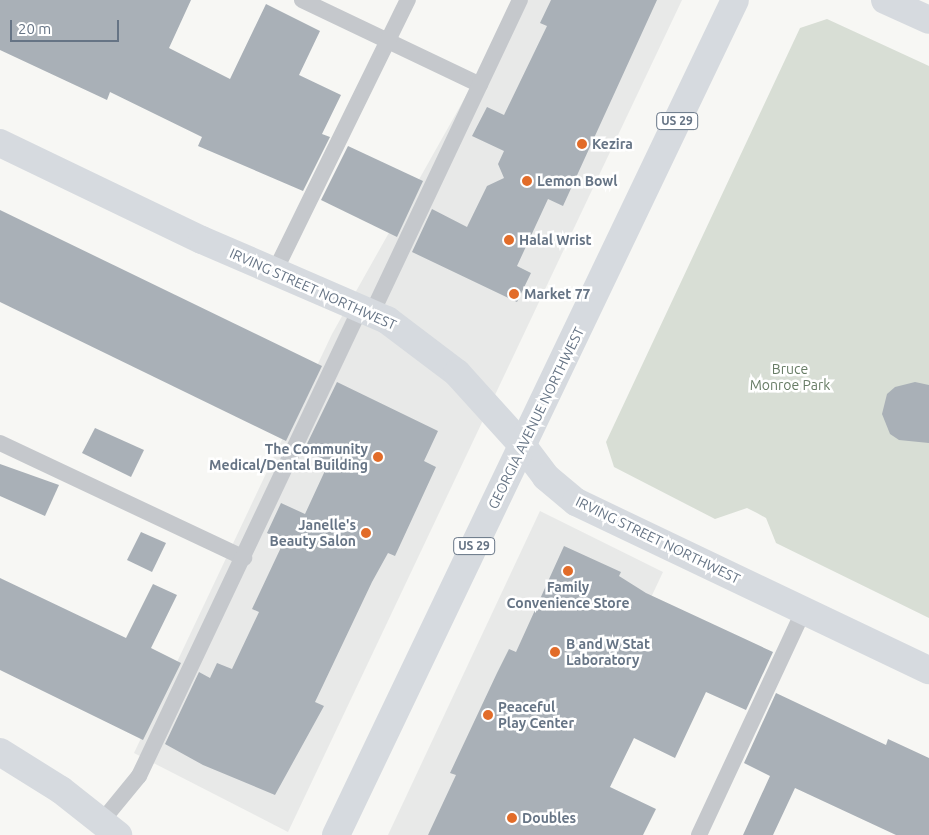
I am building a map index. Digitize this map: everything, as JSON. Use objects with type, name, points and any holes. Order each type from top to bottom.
[{"type":"main road","name":"GEORGIA AVENUE NORTHWEST","points":[[336,835],[735,0]]},
{"type":"main road","points":[[885,0],[929,20]]},
{"type":"main road","name":"IRVING STREET NORTHWEST","points":[[0,144],[275,271],[366,310],[440,358],[522,445],[546,477],[576,502],[929,670]]},
{"type":"main road","points":[[0,752],[110,828]]},
{"type":"lane","points":[[302,0],[480,84]]},
{"type":"lane","points":[[275,271],[408,0]]},
{"type":"lane","points":[[110,828],[139,776],[244,558],[520,0]]},
{"type":"lane","points":[[0,443],[244,558]]},
{"type":"lane","points":[[699,835],[804,610]]},
{"type":"shaded area","points":[[520,0],[682,0],[288,832],[134,753],[332,334]]},
{"type":"shaded area","points":[[540,511],[663,572],[539,835],[388,835]]},
{"type":"green space","name":"Bruce Monroe Park","points":[[827,19],[929,66],[929,618],[776,543],[766,518],[747,508],[715,519],[614,467],[606,442],[800,28]]},
{"type":"building","points":[[0,0],[191,0],[169,48],[230,79],[266,4],[320,31],[299,75],[341,95],[322,134],[330,137],[303,191],[198,146],[202,137],[110,92],[107,100],[0,50]]},
{"type":"building","points":[[551,0],[657,0],[563,206],[548,199],[517,266],[531,273],[517,302],[412,252],[432,209],[467,227],[487,186],[504,178],[498,164],[504,151],[472,136],[487,107],[504,115],[547,26],[540,23]]},
{"type":"building","points":[[348,146],[423,181],[397,237],[321,200]]},
{"type":"building","points":[[0,210],[322,366],[286,441],[0,302]]},
{"type":"building","points":[[337,382],[438,431],[424,461],[436,467],[395,556],[388,553],[372,582],[315,702],[324,706],[275,795],[203,765],[165,744],[199,672],[210,678],[217,663],[232,669],[259,612],[252,609],[284,541],[267,533],[281,503],[305,514],[329,462],[304,450]]},
{"type":"building","points":[[915,382],[929,385],[929,443],[899,440],[890,434],[882,414],[887,394],[895,387]]},
{"type":"building","points":[[95,428],[144,450],[131,477],[82,453]]},
{"type":"building","points":[[0,464],[59,485],[45,516],[0,496]]},
{"type":"building","points":[[141,532],[166,543],[152,572],[127,560]]},
{"type":"building","points":[[564,546],[621,572],[619,576],[646,593],[773,652],[746,710],[706,692],[675,758],[634,738],[610,787],[656,809],[643,835],[428,835],[456,775],[450,773],[497,673],[509,649],[516,652]]},
{"type":"building","points":[[0,578],[126,638],[153,584],[177,595],[151,648],[181,663],[143,740],[0,670]]},
{"type":"building","points":[[776,693],[886,745],[888,739],[929,758],[929,835],[896,835],[795,788],[773,835],[743,835],[770,776],[744,763]]},
{"type":"place","name":"Kezira","points":[[582,144]]},
{"type":"place","name":"Lemon Bowl","points":[[527,181]]},
{"type":"place","name":"Halal Wrist","points":[[509,240]]},
{"type":"place","name":"Market 77","points":[[514,294]]},
{"type":"place","name":"The Community Medical/Dental Building","points":[[378,457]]},
{"type":"place","name":"Janelle's Beauty Salon","points":[[366,533]]},
{"type":"place","name":"Family Convenience Store","points":[[568,571]]},
{"type":"place","name":"B and W Stat Laboratory","points":[[555,652]]},
{"type":"place","name":"Peaceful Play Center","points":[[488,715]]},
{"type":"place","name":"Doubles","points":[[512,818]]}]
